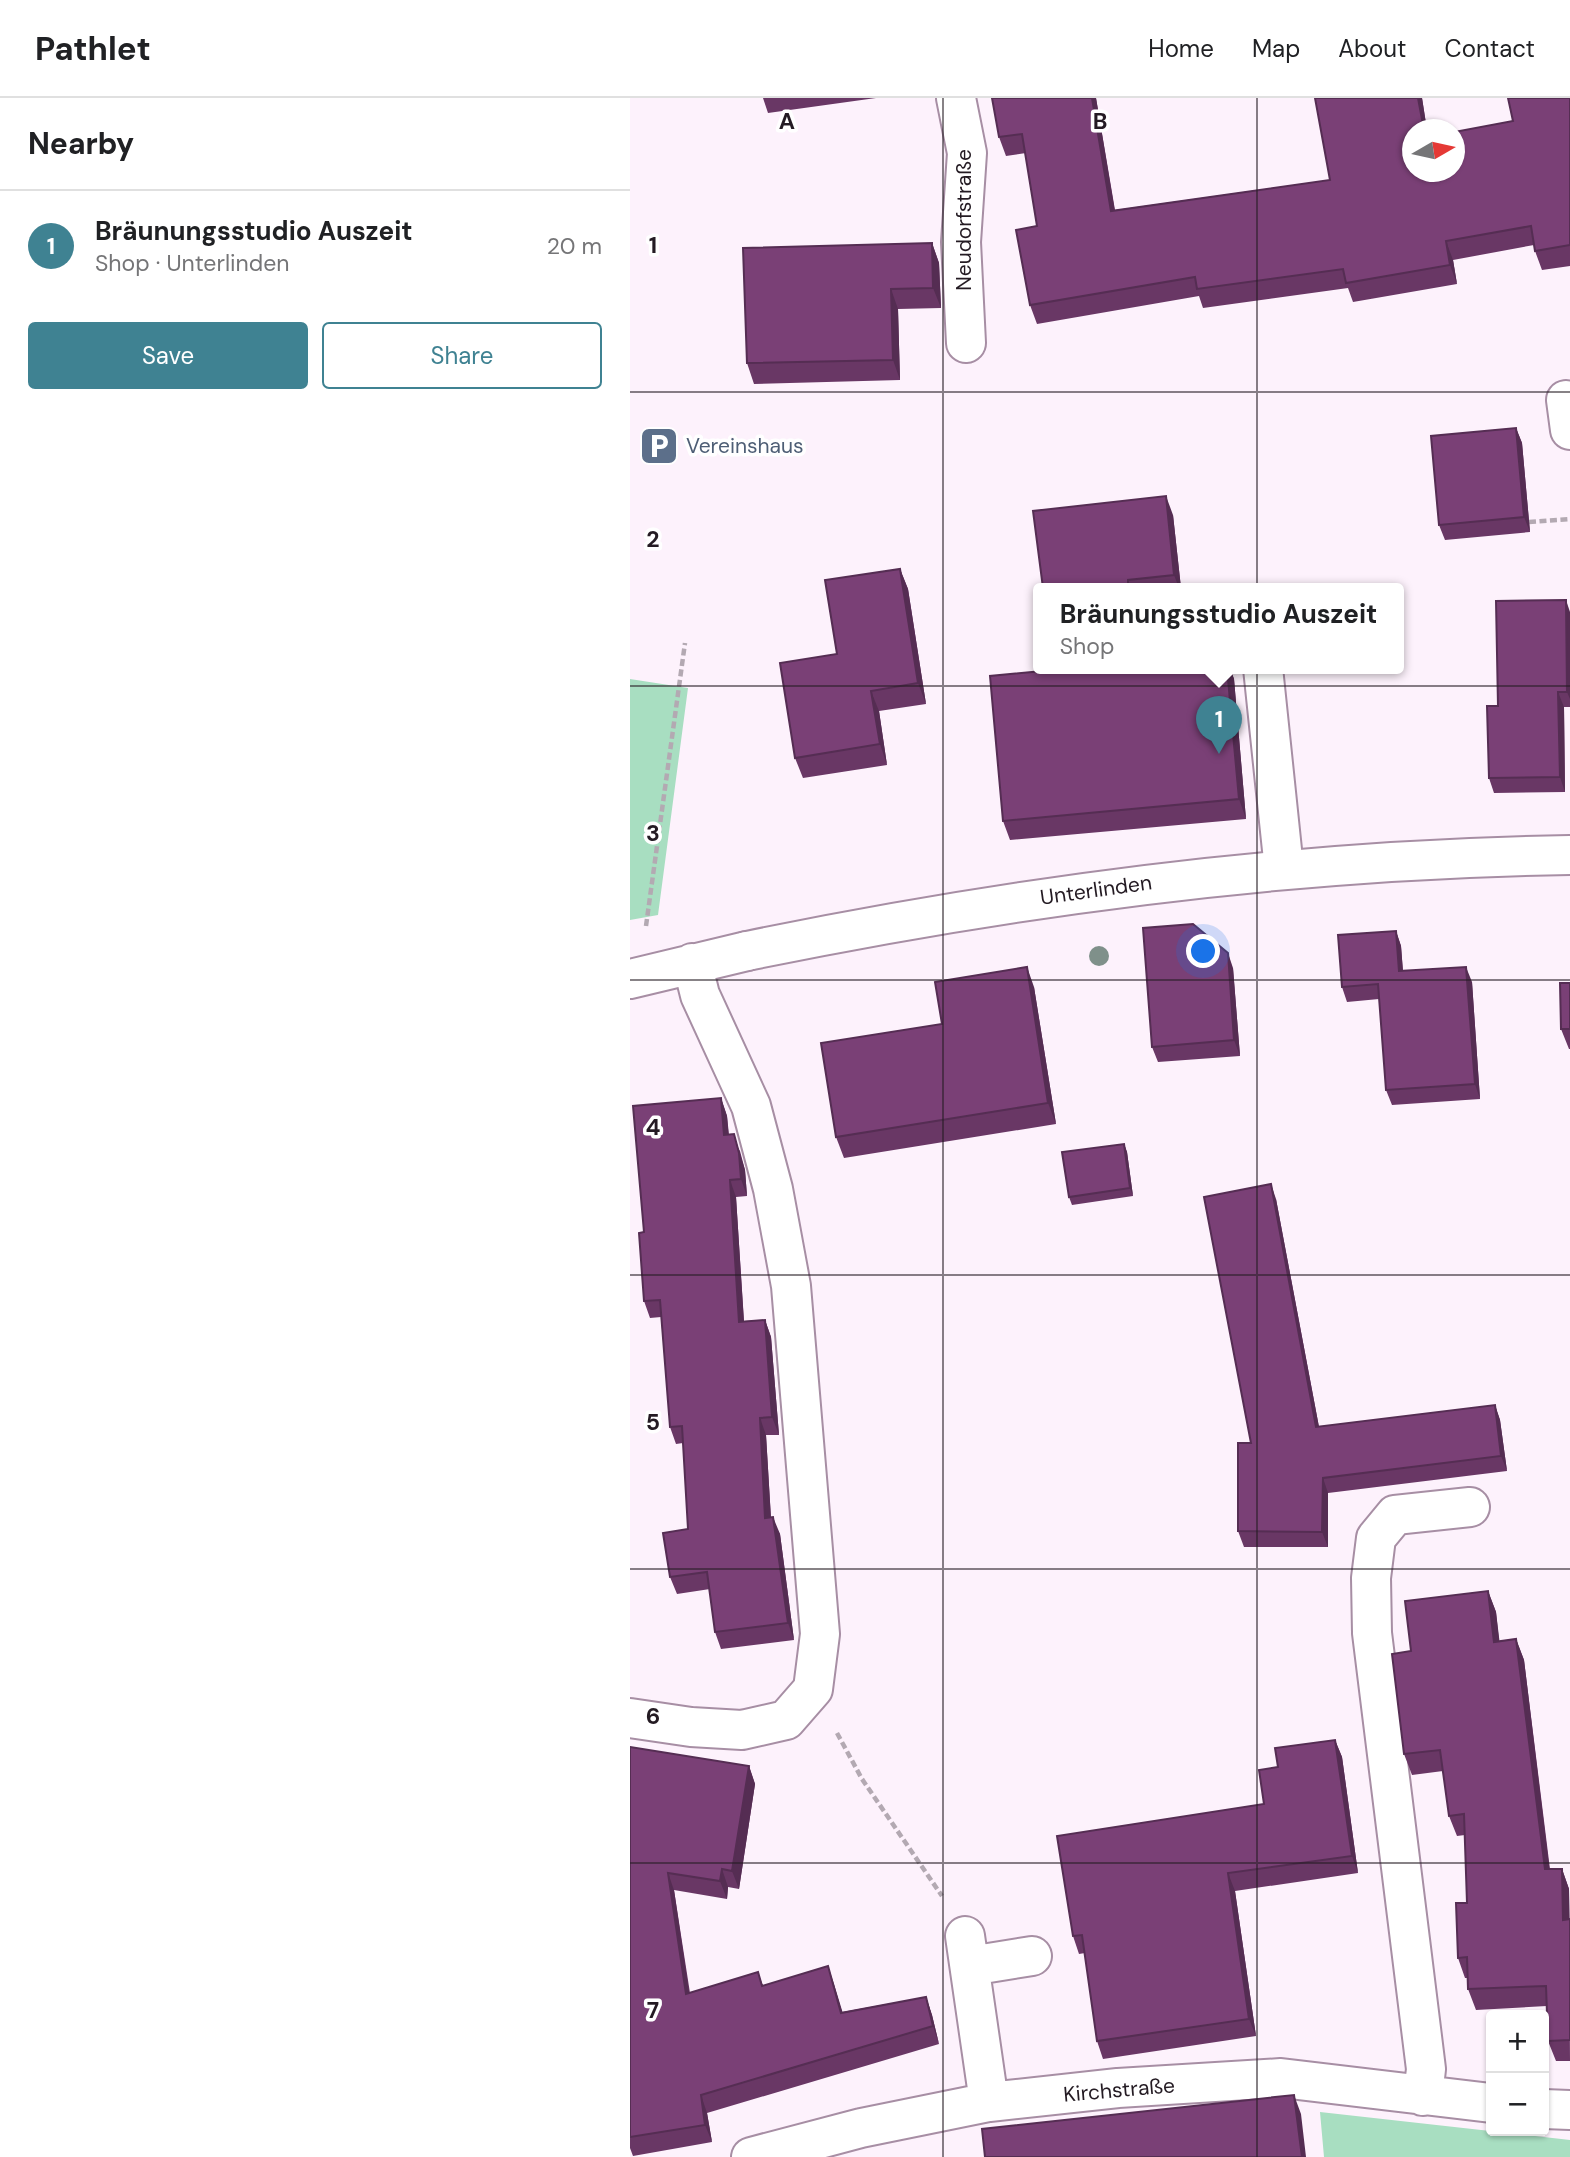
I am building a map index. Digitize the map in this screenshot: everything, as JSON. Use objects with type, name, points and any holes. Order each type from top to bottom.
[{"type":"street","name":"Neudorfstraße","points":[[956,98],[967,153],[961,242],[965,344]]},
{"type":"street","points":[[1264,674],[1284,869]]},
{"type":"street","name":"Unterlinden","points":[[630,979],[692,963],[878,924],[1060,895],[1284,869],[1491,856],[1570,855]]},
{"type":"street","points":[[630,1718],[691,1727],[742,1730],[786,1720],[813,1689],[820,1634],[791,1286],[773,1189],[751,1106],[700,995],[692,963]]},
{"type":"street","points":[[1423,2095],[1426,2069],[1372,1633],[1370,1578],[1376,1538],[1395,1515],[1470,1507]]},
{"type":"street","points":[[989,2102],[967,1951],[1032,1956]]},
{"type":"street","name":"Kirchstraße","points":[[751,2157],[861,2128],[989,2102],[1118,2088],[1281,2078],[1486,2103]]},
{"type":"street","points":[[1549,2109],[1570,2110]]},
{"type":"path","points":[[1529,522],[1570,519]]},
{"type":"path","points":[[645,935],[684,643]]},
{"type":"path","points":[[813,1689],[862,1779],[941,1894],[967,1951]]},
{"type":"green space","points":[[630,679],[688,688],[658,915],[630,920]]},
{"type":"green space","points":[[1320,2112],[1486,2131],[1486,2136],[1534,2136],[1570,2140],[1570,2157],[1324,2157]]},
{"type":"building","points":[[992,98],[1092,98],[1111,211],[1330,180],[1315,98],[1418,98],[1422,119],[1402,119],[1402,182],[1465,182],[1465,130],[1513,121],[1508,98],[1570,98],[1570,245],[1535,251],[1531,226],[1446,241],[1450,265],[1346,283],[1343,269],[1197,289],[1195,277],[1030,305],[1016,230],[1037,226],[1022,134],[999,137]]},
{"type":"building","points":[[932,243],[933,288],[891,289],[893,360],[747,363],[743,248]]},
{"type":"building","points":[[1516,428],[1524,517],[1439,525],[1431,436]]},
{"type":"building","points":[[1166,496],[1174,575],[1128,580],[1128,583],[1042,583],[1033,511]]},
{"type":"building","points":[[900,569],[918,683],[871,691],[880,744],[795,758],[780,663],[837,654],[825,580]]},
{"type":"building","points":[[1566,600],[1567,692],[1558,692],[1560,777],[1489,778],[1487,706],[1498,706],[1496,601]]},
{"type":"building","points":[[1033,672],[1228,674],[1239,799],[1003,821],[990,676]]},
{"type":"building","points":[[1193,924],[1228,953],[1234,1040],[1152,1047],[1143,928]]},
{"type":"building","points":[[1396,931],[1399,971],[1466,967],[1475,1084],[1386,1090],[1378,984],[1342,987],[1338,935]]},
{"type":"building","points":[[1027,967],[1048,1103],[836,1137],[821,1043],[942,1024],[935,982]]},
{"type":"building","points":[[1560,983],[1570,983],[1570,1029],[1561,1029]]},
{"type":"building","points":[[721,1098],[724,1135],[734,1134],[739,1153],[741,1179],[730,1180],[739,1322],[765,1320],[772,1417],[760,1418],[765,1518],[773,1517],[788,1623],[715,1632],[707,1572],[670,1577],[663,1533],[688,1529],[682,1426],[670,1427],[660,1300],[644,1301],[639,1233],[644,1232],[633,1106]]},
{"type":"building","points":[[1124,1144],[1130,1188],[1069,1197],[1062,1152]]},
{"type":"building","points":[[1271,1184],[1316,1427],[1495,1405],[1501,1456],[1323,1478],[1322,1532],[1238,1531],[1238,1443],[1251,1443],[1204,1197]]},
{"type":"building","points":[[1488,1591],[1494,1642],[1516,1639],[1545,1869],[1562,1869],[1563,1920],[1570,1919],[1570,2040],[1549,2041],[1546,1986],[1468,1989],[1467,1957],[1458,1958],[1456,1903],[1467,1903],[1464,1814],[1449,1816],[1440,1750],[1404,1754],[1392,1654],[1411,1651],[1405,1601]]},
{"type":"building","points":[[1335,1740],[1352,1856],[1228,1873],[1249,2019],[1097,2041],[1082,1935],[1073,1936],[1057,1836],[1264,1804],[1259,1770],[1278,1767],[1275,1748]]},
{"type":"building","points":[[630,1747],[749,1766],[732,1871],[722,1869],[720,1881],[668,1873],[686,1994],[758,1972],[762,1986],[828,1966],[841,2013],[926,1997],[933,2026],[701,2095],[705,2125],[630,2137]]},
{"type":"building","points":[[1294,2095],[1302,2157],[985,2157],[982,2129]]},
{"type":"place","name":"Vereinshaus","points":[[659,446]]},
{"type":"place","name":"Bräunungsstudio Auszeit","points":[[1219,754]]}]
